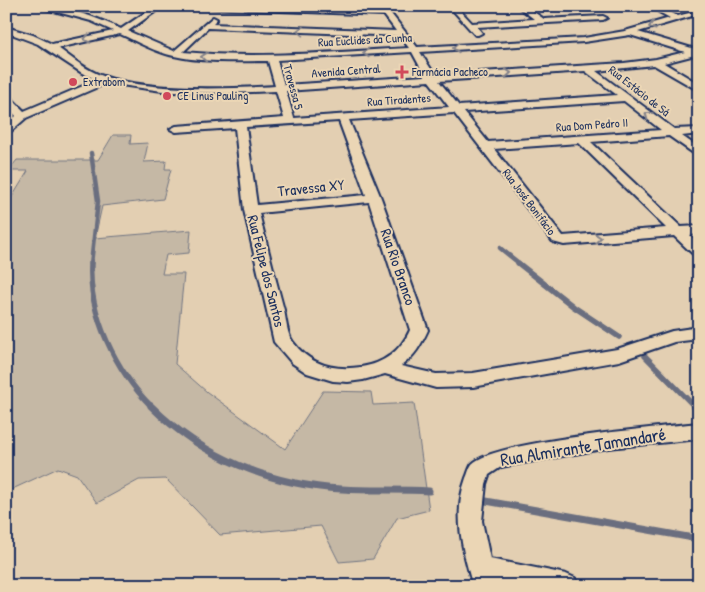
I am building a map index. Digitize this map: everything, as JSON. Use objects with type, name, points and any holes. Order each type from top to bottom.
[{"type":"street","points":[[50,47],[123,31],[160,6]]},
{"type":"street","points":[[205,6],[384,10]]},
{"type":"street","points":[[452,6],[490,46]]},
{"type":"street","points":[[520,6],[542,21]]},
{"type":"street","points":[[652,6],[676,18]]},
{"type":"street","name":"Rua Euclides da Cunha","points":[[49,7],[94,19],[123,31],[147,44],[176,54],[220,58],[272,58],[584,40],[628,33],[699,12]]},
{"type":"street","points":[[176,54],[226,7]]},
{"type":"street","name":"Rua José Bonifácio","points":[[384,10],[415,50],[432,78],[552,234],[558,239],[564,241],[699,230]]},
{"type":"street","points":[[591,10],[612,23]]},
{"type":"street","points":[[471,25],[603,18]]},
{"type":"street","points":[[205,26],[402,34]]},
{"type":"street","points":[[620,28],[628,33],[697,51]]},
{"type":"street","name":"Avenida Central","points":[[6,29],[27,35],[50,47],[75,65],[105,80],[186,90],[279,88],[588,68],[656,62],[697,51]]},
{"type":"street","name":"Travessa 5","points":[[272,58],[290,122]]},
{"type":"street","points":[[656,62],[699,88]]},
{"type":"street","name":"Rua Estácio de Sá","points":[[588,68],[624,98],[699,154]]},
{"type":"street","points":[[6,130],[22,116],[105,80]]},
{"type":"street","name":"Rua Tiradentes","points":[[176,129],[624,98]]},
{"type":"street","points":[[6,100],[22,116]]},
{"type":"street","name":"Rua Rio Branco","points":[[343,118],[374,198],[420,330],[416,342],[409,351],[386,368],[347,375]]},
{"type":"street","name":"Rua Felipe dos Santos","points":[[240,126],[251,210],[283,342],[295,358],[318,371],[347,375]]},
{"type":"street","name":"Rua Dom Pedro II","points":[[486,146],[699,131]]},
{"type":"street","points":[[581,139],[699,252]]},
{"type":"street","name":"Travessa XY","points":[[251,210],[374,198]]},
{"type":"street","points":[[386,368],[436,381],[473,380],[619,355],[672,337],[699,333]]},
{"type":"street","name":"Rua Almirante Tamandaré","points":[[483,577],[470,522],[475,484],[480,470],[496,460],[608,440],[699,431]]},
{"type":"street","points":[[483,577],[566,586]]},
{"type":"shaded area","points":[[113,135],[131,135],[130,144],[148,143],[144,162],[166,161],[165,169],[171,169],[163,199],[102,206],[95,238],[191,230],[189,253],[166,255],[162,274],[184,274],[175,364],[207,392],[285,449],[323,391],[371,392],[373,405],[414,403],[429,510],[397,518],[373,559],[339,562],[321,526],[220,535],[166,479],[139,480],[97,503],[77,475],[58,468],[6,492],[6,207],[28,171],[8,171],[17,160],[98,160]]},
{"type":"waterway","points":[[91,153],[98,201],[91,264]]},
{"type":"waterway","points":[[500,248],[520,264]]},
{"type":"waterway","points":[[518,263],[574,307],[619,337]]},
{"type":"waterway","points":[[91,264],[94,302],[99,322],[107,341],[127,377],[151,406]]},
{"type":"waterway","points":[[645,356],[695,407]]},
{"type":"waterway","points":[[151,406],[192,440],[215,454],[239,465],[289,482],[353,490],[429,491]]},
{"type":"waterway","points":[[695,407],[699,411]]},
{"type":"waterway","points":[[486,501],[699,539]]},
{"type":"place","name":"Farmácia Pacheco","points":[[402,72]]},
{"type":"place","name":"Extrabom","points":[[73,82]]},
{"type":"place","name":"CE Linus Pauling","points":[[167,96]]}]
